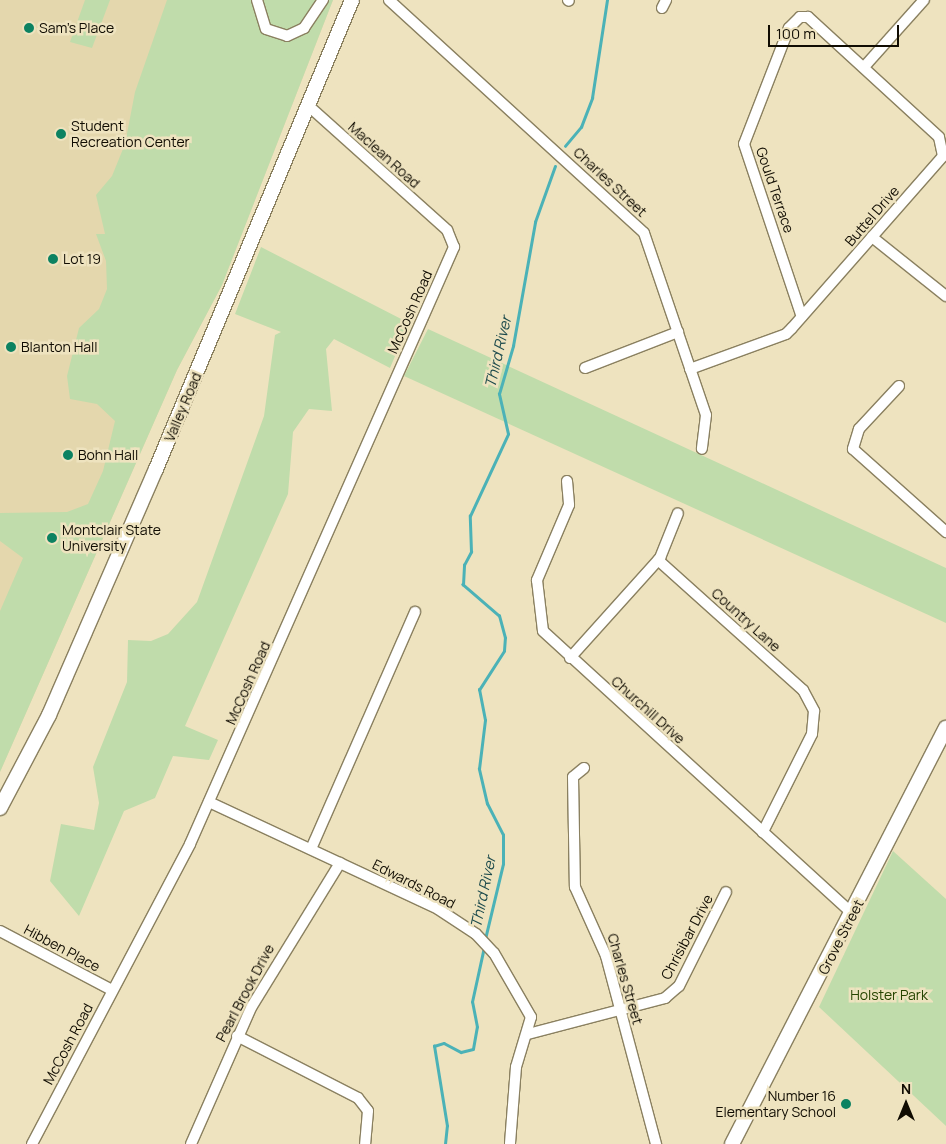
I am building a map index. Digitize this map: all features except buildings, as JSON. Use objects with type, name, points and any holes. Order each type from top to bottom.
[{"type":"main road","name":"Valley Road","points":[[0,808],[49,714],[352,0]]},
{"type":"main road","name":"Grove Street","points":[[732,1144],[941,748],[946,728]]},
{"type":"street","points":[[257,0],[266,29],[287,36],[304,28],[323,0]]},
{"type":"street","name":"Charles Street","points":[[389,0],[644,233],[706,415],[702,449]]},
{"type":"street","points":[[864,67],[924,0]]},
{"type":"street","name":"Buttel Drive","points":[[690,369],[786,334],[943,156],[944,143],[932,130],[816,21],[796,19]]},
{"type":"street","name":"Gould Terrace","points":[[796,19],[789,28],[744,144],[802,318]]},
{"type":"street","name":"Maclean Road","points":[[308,106],[440,224]]},
{"type":"street","name":"McCosh Road","points":[[32,1144],[209,802],[454,247],[451,235],[440,224]]},
{"type":"street","points":[[872,237],[946,296]]},
{"type":"street","points":[[585,368],[678,332]]},
{"type":"street","points":[[899,386],[859,429],[854,449],[946,532]]},
{"type":"street","name":"Churchill Drive","points":[[567,481],[569,505],[538,587],[543,630],[570,658],[853,914]]},
{"type":"street","points":[[570,658],[658,560],[678,514]]},
{"type":"street","name":"Country Lane","points":[[658,560],[803,690],[811,704],[812,734],[762,832]]},
{"type":"street","points":[[311,850],[414,612]]},
{"type":"street","name":"Charles Street","points":[[584,768],[573,777],[575,887],[606,956],[656,1144]]},
{"type":"street","name":"Edwards Road","points":[[209,802],[438,909],[476,934],[505,966],[524,998],[532,1017],[516,1067],[510,1144]]},
{"type":"street","name":"Pearl Brook Drive","points":[[191,1144],[237,1036],[279,957],[340,863]]},
{"type":"street","name":"Chrisibar Drive","points":[[528,1034],[658,1002],[675,991],[726,892]]},
{"type":"street","name":"Hibben Place","points":[[0,931],[112,990]]},
{"type":"street","points":[[237,1036],[358,1098],[368,1111],[365,1144]]},
{"type":"shaded area","name":"Montclair State University","points":[[0,0],[333,0],[222,285],[177,370],[0,772]]},
{"type":"green space","points":[[85,0],[110,0],[92,48],[70,42]]},
{"type":"green space","points":[[167,0],[333,0],[222,285],[177,370],[0,772],[0,611],[23,558],[0,541],[0,513],[67,512],[88,504],[103,471],[115,421],[97,404],[70,399],[67,376],[79,328],[99,309],[107,289],[106,261],[96,234],[105,234],[96,195],[112,176],[125,144],[135,92]]},
{"type":"green space","points":[[261,247],[409,323],[390,368],[334,339],[326,349],[332,411],[309,409],[293,432],[288,494],[185,726],[218,740],[209,760],[173,756],[155,798],[124,811],[79,916],[50,881],[61,824],[94,830],[99,803],[93,767],[127,682],[128,640],[151,641],[168,634],[197,602],[264,416],[275,335],[281,332],[235,314]]},
{"type":"green space","points":[[428,329],[946,568],[946,623],[404,376]]},
{"type":"green space","name":"Holster Park","points":[[893,851],[946,899],[946,1126],[819,1007]]},
{"type":"waterway","name":"Third River","points":[[565,146],[581,127],[592,98],[607,0]]},
{"type":"waterway","name":"Third River","points":[[485,939],[503,864],[503,835],[487,804],[479,769],[485,720],[479,690],[504,651],[505,638],[499,616],[463,585],[464,565],[471,552],[470,516],[508,434],[499,394],[513,346],[535,222],[555,166]]},
{"type":"waterway","name":"Third River","points":[[445,1144],[447,1126],[434,1046],[444,1043],[461,1052],[473,1049],[477,1027],[472,1002],[484,947]]},
{"type":"place","name":"Sam's Place","points":[[29,28]]},
{"type":"place","name":"Student Recreation Center","points":[[61,134]]},
{"type":"place","name":"Lot 19","points":[[53,259]]},
{"type":"place","name":"Blanton Hall","points":[[11,347]]},
{"type":"place","name":"Bohn Hall","points":[[68,455]]},
{"type":"place","name":"Montclair State University","points":[[52,538]]},
{"type":"place","name":"Number 16 Elementary School","points":[[846,1104]]}]
